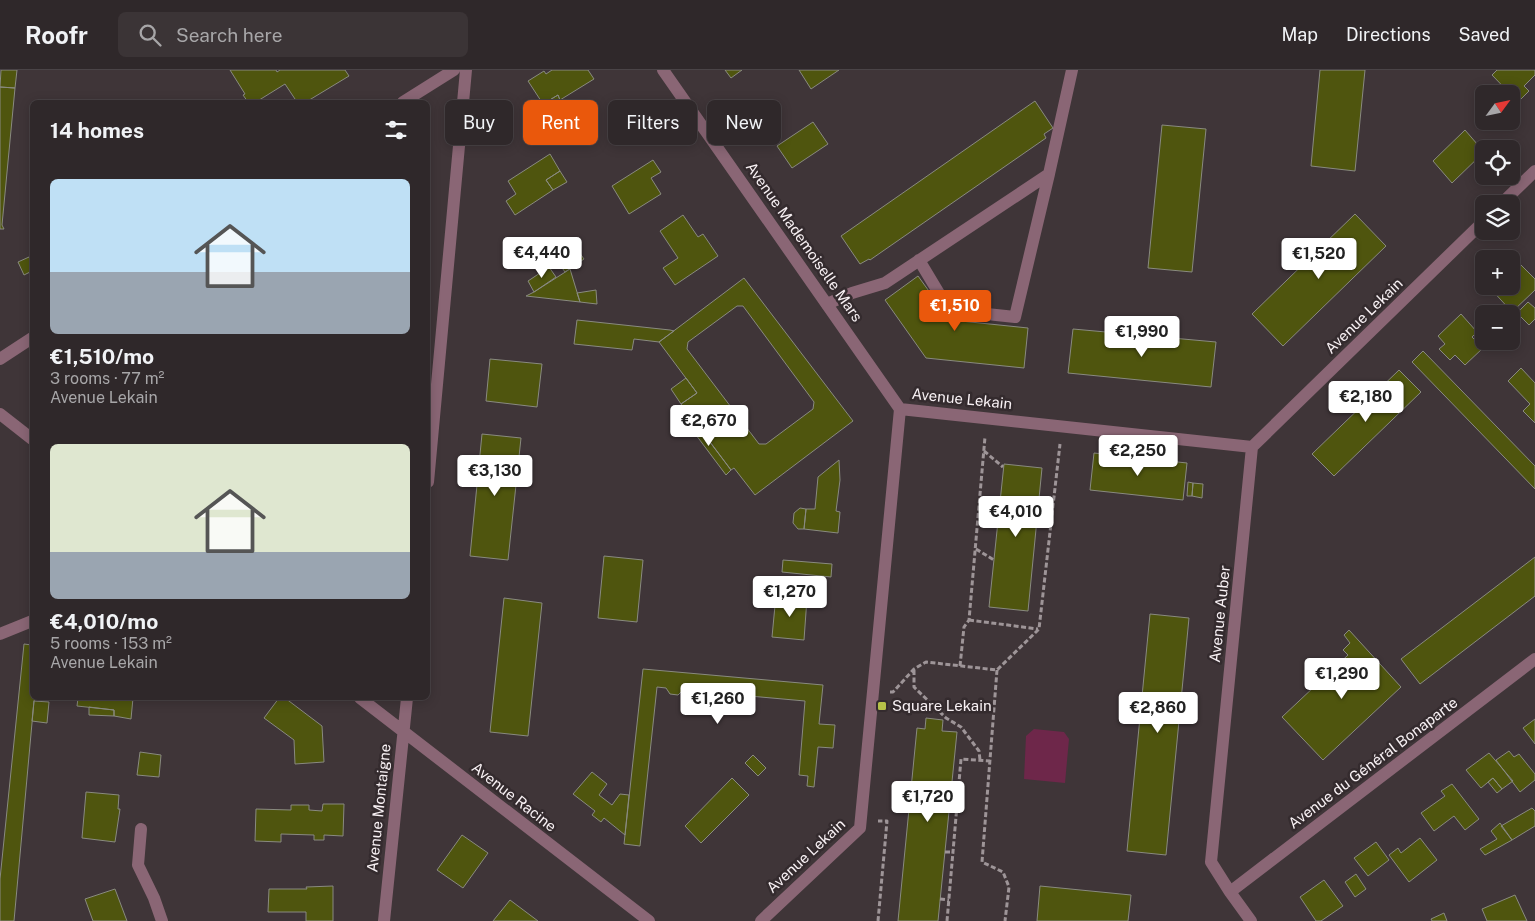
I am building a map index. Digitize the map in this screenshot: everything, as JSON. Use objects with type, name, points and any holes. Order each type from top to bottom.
[{"type":"street","points":[[406,100],[454,70]]},
{"type":"street","points":[[430,460],[466,70]]},
{"type":"street","name":"Avenue Mademoiselle Mars","points":[[664,70],[900,409]]},
{"type":"street","points":[[919,260],[950,310],[1015,317],[1072,70]]},
{"type":"street","points":[[1510,195],[1535,171]]},
{"type":"street","points":[[827,304],[852,293],[885,283],[1049,174]]},
{"type":"street","name":"Avenue Lekain","points":[[761,921],[860,828],[900,409],[1252,447],[1475,230]]},
{"type":"street","points":[[0,359],[30,339]]},
{"type":"street","points":[[0,414],[30,438]]},
{"type":"street","name":"Avenue Auber","points":[[1251,921],[1211,862],[1252,447]]},
{"type":"street","points":[[0,634],[30,622]]},
{"type":"street","name":"Avenue du Général Bonaparte","points":[[1230,892],[1535,659]]},
{"type":"street","name":"Avenue Racine","points":[[363,700],[649,921]]},
{"type":"street","name":"Avenue Montaigne","points":[[384,921],[407,700]]},
{"type":"street","points":[[141,829],[138,865],[154,898],[162,921]]},
{"type":"path","points":[[960,666],[964,627],[970,620],[987,418]]},
{"type":"path","points":[[1006,921],[1009,887],[1003,872],[982,862],[997,670],[1039,629],[1062,426]]},
{"type":"path","points":[[984,451],[1003,467]]},
{"type":"path","points":[[980,501],[999,515]]},
{"type":"path","points":[[976,549],[994,560]]},
{"type":"path","points":[[970,620],[1039,629]]},
{"type":"path","points":[[873,692],[893,692],[914,668],[926,662],[997,670]]},
{"type":"path","points":[[914,668],[914,687],[946,718],[961,727],[979,751],[980,760]]},
{"type":"path","points":[[947,921],[961,759],[990,761]]},
{"type":"path","points":[[950,804],[957,805]]},
{"type":"path","points":[[861,820],[887,821],[878,921]]},
{"type":"path","points":[[945,852],[953,852]]},
{"type":"path","points":[[940,899],[949,900]]},
{"type":"shaded area","points":[[1034,729],[1064,732],[1069,739],[1065,783],[1024,779],[1026,736]]},
{"type":"building","points":[[1,70],[17,70],[15,88],[0,87]]},
{"type":"building","points":[[230,70],[276,70],[277,72],[280,70],[345,70],[349,76],[309,100],[296,100],[285,84],[259,100],[247,100],[243,95],[245,94]]},
{"type":"building","points":[[552,70],[588,70],[594,79],[560,100],[558,95],[550,100],[540,100],[528,81],[544,71],[546,74]]},
{"type":"building","points":[[725,70],[742,70],[731,78]]},
{"type":"building","points":[[799,70],[839,70],[811,89]]},
{"type":"building","points":[[1320,70],[1365,70],[1355,171],[1311,166]]},
{"type":"building","points":[[1497,70],[1535,70],[1535,75],[1524,86],[1529,91],[1520,100],[1520,85],[1502,85],[1492,75]]},
{"type":"building","points":[[0,87],[15,88],[2,225],[4,229],[0,229]]},
{"type":"building","points":[[558,95],[560,100],[550,100]]},
{"type":"building","points":[[1035,101],[1053,128],[1044,134],[1046,138],[870,260],[860,264],[841,236]]},
{"type":"building","points":[[813,122],[828,144],[792,168],[777,146]]},
{"type":"building","points":[[1162,125],[1206,129],[1192,272],[1148,268]]},
{"type":"building","points":[[1465,130],[1475,142],[1475,161],[1452,183],[1433,161]]},
{"type":"building","points":[[550,154],[560,171],[546,180],[553,190],[515,215],[506,201],[516,194],[508,181]]},
{"type":"building","points":[[653,160],[661,172],[651,178],[661,194],[629,214],[612,186]]},
{"type":"building","points":[[560,171],[567,182],[553,190],[546,180]]},
{"type":"building","points":[[1355,214],[1386,246],[1283,346],[1252,314]]},
{"type":"building","points":[[683,215],[698,237],[703,234],[718,256],[675,285],[663,268],[678,258],[660,231]]},
{"type":"building","points":[[579,252],[584,259],[565,272],[560,265]]},
{"type":"building","points":[[29,257],[30,272],[24,275],[18,262]]},
{"type":"building","points":[[1520,264],[1535,279],[1535,290],[1519,305],[1506,305],[1496,295],[1520,295]]},
{"type":"building","points":[[549,267],[556,277],[534,292],[528,281]]},
{"type":"building","points":[[570,269],[580,302],[526,296],[534,292]]},
{"type":"building","points":[[918,276],[951,320],[1028,328],[1024,368],[926,358],[885,300]]},
{"type":"building","points":[[744,278],[853,421],[755,495],[734,468],[731,470],[681,404],[697,393],[659,342]],"holes":[[[737,306],[743,306],[814,402],[813,409],[766,444],[759,444],[687,349],[688,342]]]},
{"type":"building","points":[[596,290],[597,304],[580,302],[577,293]]},
{"type":"building","points":[[1528,302],[1535,308],[1535,319],[1529,325],[1520,316],[1520,310]]},
{"type":"building","points":[[1461,314],[1475,330],[1475,334],[1472,337],[1475,340],[1475,350],[1481,350],[1465,365],[1455,355],[1450,360],[1439,349],[1445,344],[1438,336]]},
{"type":"building","points":[[577,320],[674,331],[659,342],[634,339],[632,350],[574,344]]},
{"type":"building","points":[[1073,329],[1216,342],[1211,387],[1068,373]]},
{"type":"building","points":[[1423,351],[1535,466],[1535,489],[1412,362]]},
{"type":"building","points":[[490,359],[542,364],[537,407],[486,401]]},
{"type":"building","points":[[1521,368],[1535,383],[1535,423],[1523,411],[1530,404],[1508,381]]},
{"type":"building","points":[[1399,370],[1421,392],[1334,476],[1312,454]]},
{"type":"building","points":[[686,378],[697,393],[681,404],[671,389]]},
{"type":"building","points":[[693,419],[731,470],[726,475],[687,423]]},
{"type":"building","points":[[482,434],[521,438],[508,560],[470,556]]},
{"type":"building","points":[[1094,453],[1187,463],[1183,500],[1090,490]]},
{"type":"building","points":[[839,460],[840,480],[836,511],[840,512],[838,533],[804,529],[806,509],[815,509],[818,477]]},
{"type":"building","points":[[1004,464],[1042,468],[1028,611],[989,607]]},
{"type":"building","points":[[1188,482],[1193,483],[1192,496],[1187,496]]},
{"type":"building","points":[[1193,483],[1203,484],[1202,498],[1192,496]]},
{"type":"building","points":[[800,508],[806,509],[804,529],[798,529],[793,523],[794,513]]},
{"type":"building","points":[[604,556],[643,560],[637,622],[598,618]]},
{"type":"building","points":[[1535,557],[1535,596],[1420,684],[1401,659]]},
{"type":"building","points":[[783,560],[832,564],[831,577],[782,572]]},
{"type":"building","points":[[776,595],[807,598],[804,640],[772,637]]},
{"type":"building","points":[[504,598],[542,603],[528,736],[490,732]]},
{"type":"building","points":[[1150,614],[1189,618],[1166,855],[1127,851]]},
{"type":"building","points":[[1349,630],[1401,687],[1323,760],[1282,717],[1348,655],[1343,650],[1350,643],[1344,635]]},
{"type":"building","points":[[24,644],[30,645],[30,700],[34,700],[14,921],[0,921],[0,879]]},
{"type":"building","points":[[643,669],[823,685],[819,724],[835,725],[833,748],[818,747],[814,787],[807,786],[808,776],[799,775],[805,701],[683,690],[678,695],[670,694],[666,688],[657,687],[640,846],[624,844]]},
{"type":"building","points":[[78,700],[133,700],[131,719],[114,716],[114,710],[77,706]]},
{"type":"building","points":[[278,700],[288,700],[322,726],[324,762],[295,764],[294,740],[264,718]]},
{"type":"building","points":[[34,701],[49,702],[47,723],[32,721]]},
{"type":"building","points":[[89,707],[114,710],[114,716],[89,715]]},
{"type":"building","points":[[926,718],[943,720],[942,731],[957,732],[938,921],[898,921],[917,728],[925,729]]},
{"type":"building","points":[[1535,719],[1535,744],[1523,728]]},
{"type":"building","points":[[1509,751],[1514,757],[1519,754],[1535,774],[1535,780],[1520,792],[1496,760]]},
{"type":"building","points":[[140,752],[161,755],[159,777],[137,775]]},
{"type":"building","points":[[1489,753],[1513,781],[1502,789],[1493,778],[1481,788],[1466,770]]},
{"type":"building","points":[[753,755],[766,768],[758,776],[745,763]]},
{"type":"building","points":[[592,772],[607,784],[599,795],[612,805],[620,794],[629,795],[625,835],[604,818],[601,822],[592,815],[595,811],[573,794]]},
{"type":"building","points":[[732,778],[749,795],[701,843],[685,826]]},
{"type":"building","points":[[1493,778],[1502,789],[1497,793],[1488,782]]},
{"type":"building","points":[[1452,784],[1479,819],[1465,830],[1454,816],[1434,831],[1421,813],[1445,796],[1441,791]]},
{"type":"building","points":[[86,792],[119,795],[118,809],[120,809],[115,842],[82,838]]},
{"type":"building","points":[[323,804],[344,804],[343,836],[324,835],[324,840],[314,840],[314,835],[281,834],[281,842],[255,841],[256,809],[291,810],[291,805],[309,805],[309,810],[322,811]]},
{"type":"building","points":[[1532,808],[1535,811],[1535,826],[1512,840],[1501,826]]},
{"type":"building","points":[[1500,823],[1512,840],[1485,855],[1480,849],[1497,839],[1491,831]]},
{"type":"building","points":[[462,835],[488,853],[463,888],[437,870]]},
{"type":"building","points":[[1420,838],[1437,860],[1409,882],[1389,855],[1398,848],[1401,853]]},
{"type":"building","points":[[1376,842],[1389,860],[1368,876],[1354,858]]},
{"type":"building","points":[[1356,874],[1366,889],[1355,897],[1345,882]]},
{"type":"building","points":[[1324,880],[1343,906],[1321,921],[1316,921],[1300,897]]},
{"type":"building","points":[[333,886],[333,921],[306,921],[306,912],[268,912],[269,889],[307,889],[306,887]]},
{"type":"building","points":[[1040,886],[1131,895],[1128,921],[1037,921]]},
{"type":"building","points":[[115,889],[127,921],[93,921],[85,899]]},
{"type":"building","points":[[1515,895],[1527,921],[1487,921],[1482,909]]},
{"type":"building","points":[[510,900],[538,921],[493,921]]},
{"type":"building","points":[[1444,913],[1447,921],[1432,921],[1431,919]]},
{"type":"place","name":"Square Lekain","points":[[882,706]]}]
